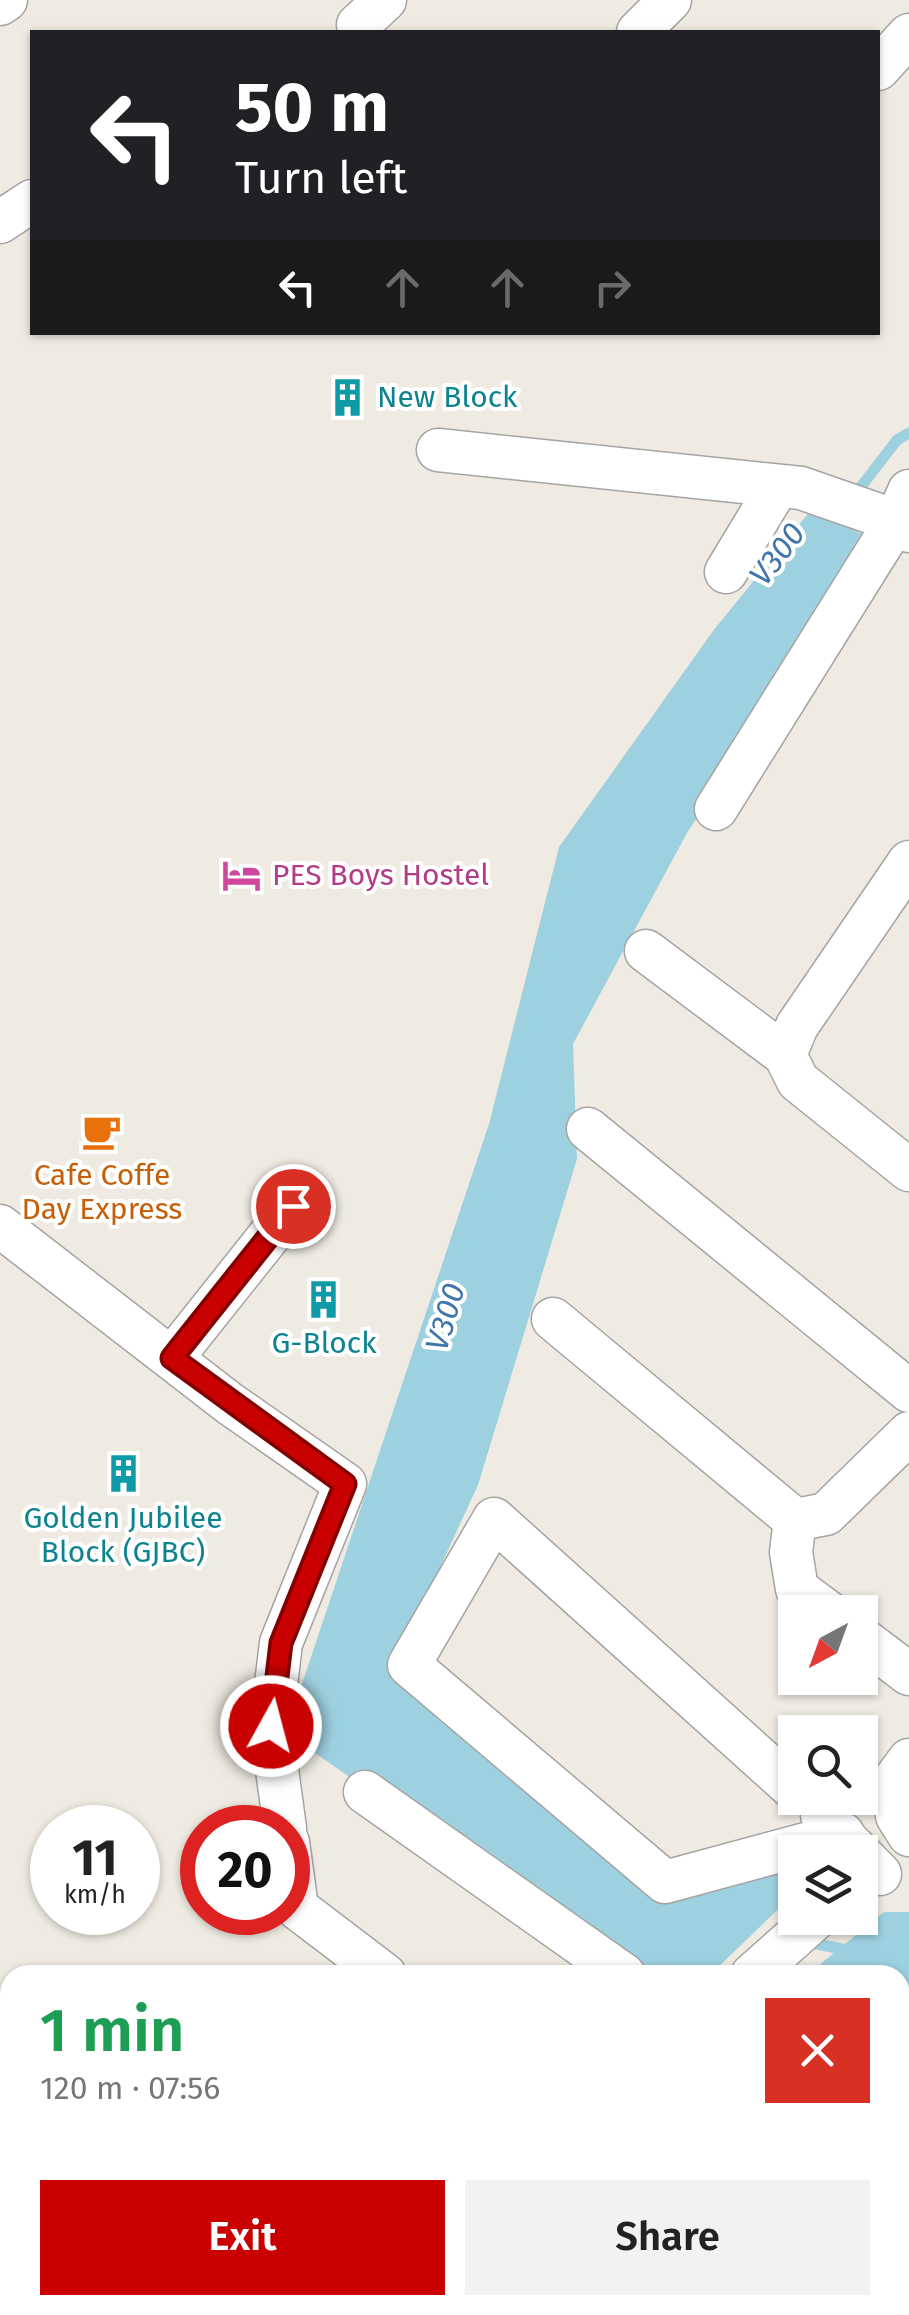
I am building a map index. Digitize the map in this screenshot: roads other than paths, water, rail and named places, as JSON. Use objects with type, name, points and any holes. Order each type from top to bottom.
[{"type":"street","points":[[640,30],[670,0]]},
{"type":"street","points":[[880,67],[909,35]]},
{"type":"street","points":[[0,222],[30,201]]},
{"type":"street","points":[[438,450],[789,487],[905,514],[716,809]]},
{"type":"street","points":[[726,572],[789,487]]},
{"type":"street","points":[[784,1055],[797,1026],[909,862]]},
{"type":"street","points":[[646,951],[784,1055],[798,1081],[909,1170]]},
{"type":"street","points":[[588,1129],[909,1391]]},
{"type":"street","points":[[172,1358],[293,1206]]},
{"type":"street","points":[[0,1226],[345,1484],[281,1643],[271,1726],[283,1805]]},
{"type":"street","points":[[553,1319],[796,1520]]},
{"type":"street","points":[[796,1520],[826,1514],[909,1433]]},
{"type":"street","points":[[778,1775],[494,1518],[409,1665],[665,1882],[843,1834]]},
{"type":"street","points":[[796,1520],[791,1552],[797,1589],[805,1595]]},
{"type":"street","points":[[878,1651],[909,1674]]},
{"type":"street","points":[[909,1760],[892,1783],[897,1816],[909,1834]]},
{"type":"street","points":[[365,1792],[610,1965]]},
{"type":"street","points":[[822,1815],[883,1875]]},
{"type":"street","points":[[310,1918],[371,1965]]},
{"type":"street","points":[[764,1965],[797,1935]]},
{"type":"water","points":[[810,511],[879,541],[687,833],[573,1044],[577,1159],[478,1485],[390,1676],[653,1897],[778,1862],[778,1909],[720,1965],[621,1965],[315,1753],[291,1717],[489,1124],[559,847],[713,631]]},
{"type":"water","points":[[884,1912],[909,1912],[909,1965],[819,1965],[856,1935],[878,1935],[878,1917]]},
{"type":"waterway","name":"V300","points":[[853,497],[897,440],[909,433]]},
{"type":"waterway","name":"V300","points":[[807,1942],[852,1951]]},
{"type":"place","name":"New Block","points":[[347,397]]},
{"type":"place","name":"PES Boys Hostel","points":[[242,875]]},
{"type":"place","name":"Cafe Coffe Day Express","points":[[102,1131]]},
{"type":"place","name":"G-Block","points":[[324,1299]]},
{"type":"place","name":"Golden Jubilee Block (GJBC)","points":[[123,1474]]}]
